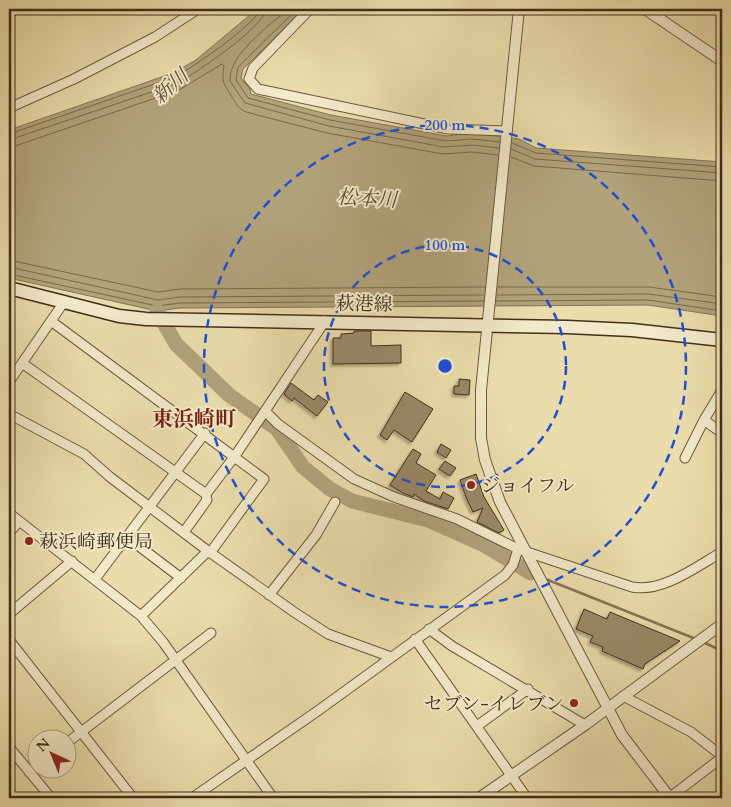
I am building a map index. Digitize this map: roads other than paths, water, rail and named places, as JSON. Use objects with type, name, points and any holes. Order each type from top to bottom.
[{"type":"main road","name":"萩港線","points":[[9,288],[119,316],[146,319],[325,321],[632,330],[722,340]]},
{"type":"street","points":[[9,108],[155,37],[198,9]]},
{"type":"street","points":[[310,9],[253,68],[249,79],[258,89],[448,129],[506,133]]},
{"type":"street","points":[[519,9],[486,325],[479,414],[480,438],[485,460],[497,495],[522,550],[607,709],[638,758],[669,798],[720,759],[721,754],[691,732],[623,696]]},
{"type":"street","points":[[644,9],[722,61]]},
{"type":"street","points":[[10,377],[22,363],[64,302]]},
{"type":"street","points":[[51,321],[264,478],[209,552],[141,616]]},
{"type":"street","points":[[206,494],[234,456],[325,321]]},
{"type":"street","points":[[22,363],[206,494],[207,500],[184,532]]},
{"type":"street","points":[[685,458],[722,390]]},
{"type":"street","points":[[264,412],[354,479],[394,497],[457,519],[522,550],[639,588],[657,586],[674,579],[722,552]]},
{"type":"street","points":[[9,414],[84,454],[209,552],[328,634],[391,657]]},
{"type":"street","points":[[704,420],[722,433]]},
{"type":"street","points":[[96,579],[205,433]]},
{"type":"street","points":[[269,595],[316,535],[335,502]]},
{"type":"street","points":[[9,513],[141,616],[176,660],[273,798]]},
{"type":"street","points":[[9,533],[19,521]]},
{"type":"street","points":[[127,537],[181,578]]},
{"type":"street","points":[[192,798],[247,762],[505,575],[522,550]]},
{"type":"street","points":[[10,611],[72,561]]},
{"type":"street","points":[[479,798],[585,725],[722,624]]},
{"type":"street","points":[[429,629],[452,646],[585,725]]},
{"type":"street","points":[[80,732],[211,633]]},
{"type":"street","points":[[415,639],[527,798]]},
{"type":"street","points":[[9,640],[133,798]]},
{"type":"street","points":[[477,726],[528,690]]},
{"type":"street","points":[[9,747],[28,771]]},
{"type":"street","points":[[36,780],[51,798]]},
{"type":"water","points":[[257,9],[304,9],[243,69],[241,78],[250,89],[251,94],[331,115],[447,136],[472,133],[519,139],[536,148],[722,162],[722,316],[648,305],[180,308],[157,311],[9,278],[9,130],[173,73],[196,60]]},
{"type":"waterway","points":[[157,311],[176,344],[229,395],[277,429],[303,467],[330,489],[352,501],[428,520],[484,545],[531,573]]},
{"type":"waterway","points":[[543,578],[696,639]]},
{"type":"waterway","points":[[703,642],[722,651]]},
{"type":"place","name":"ジョイフル","points":[[471,485]]},
{"type":"place","name":"萩浜崎郵便局","points":[[29,541]]},
{"type":"place","name":"セブン-イレブン","points":[[574,703]]},
{"type":"district","name":"東浜崎町","points":[[194,419]]},
{"type":"water label","name":"新川","points":[[170,86]]},
{"type":"water label","name":"松本川","points":[[367,198]]}]
